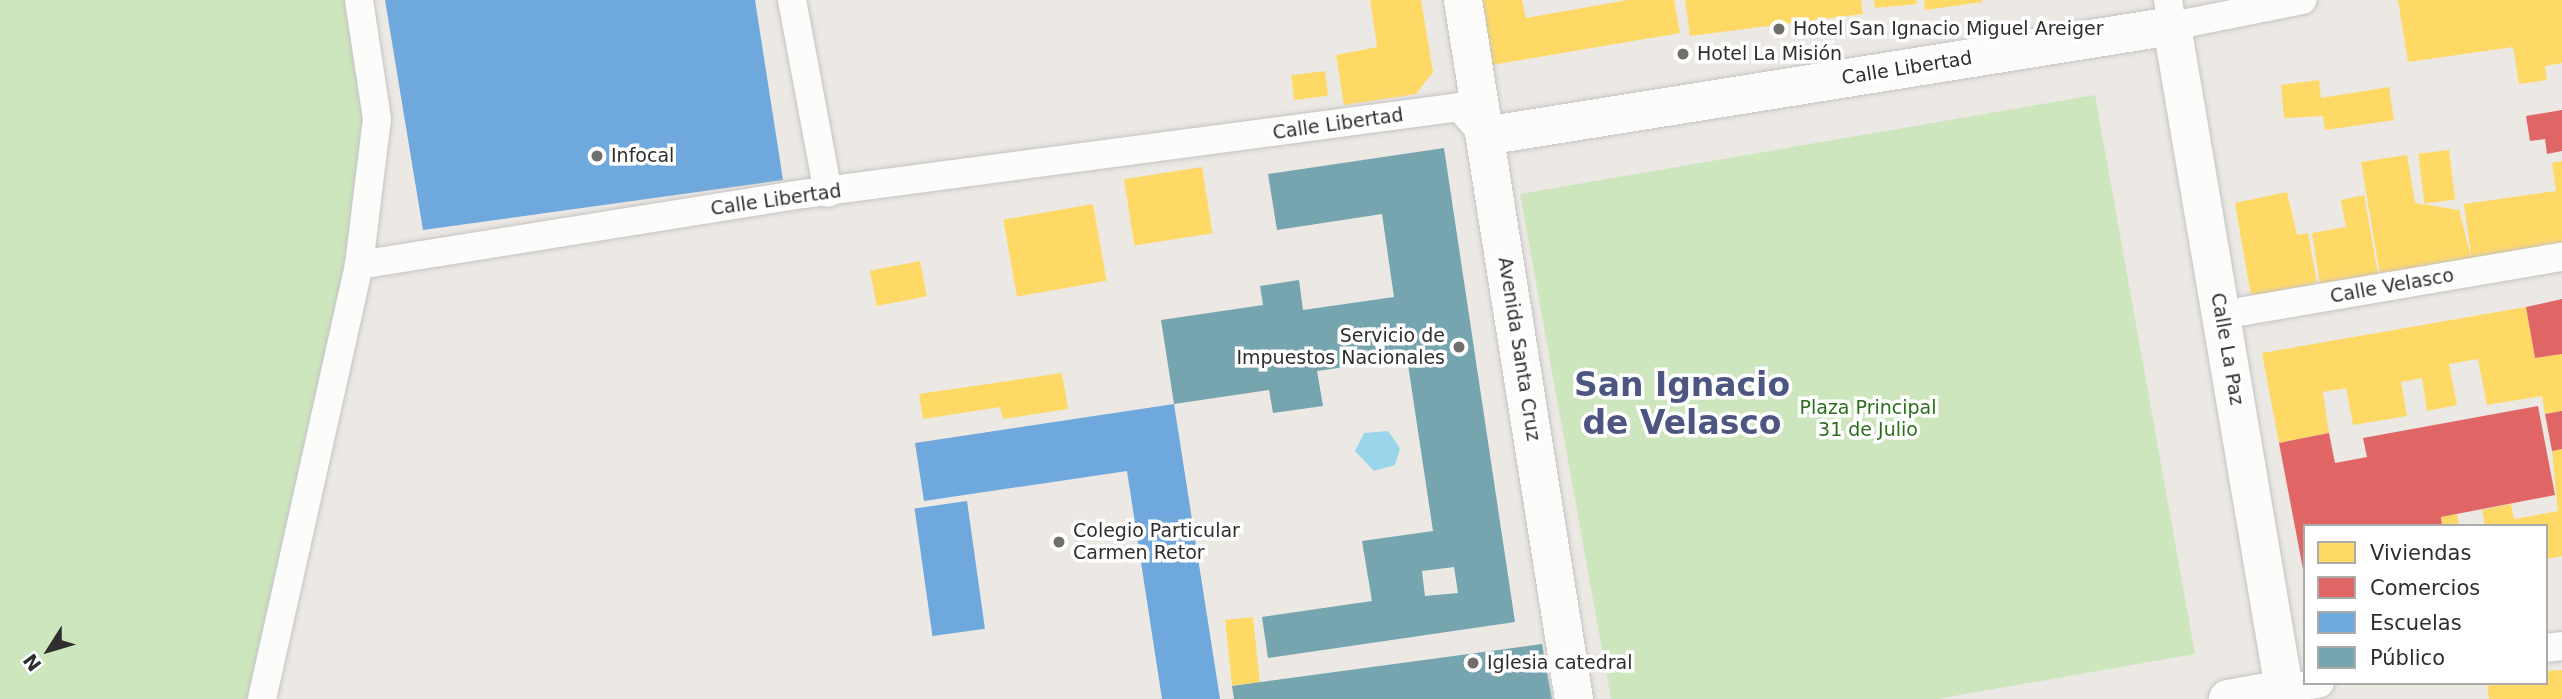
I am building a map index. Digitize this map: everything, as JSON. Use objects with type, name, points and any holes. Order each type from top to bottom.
[{"type":"main road","name":"Avenida Santa Cruz","points":[[1463,0],[1574,699]]},
{"type":"main road","name":"Calle Libertad","points":[[1485,136],[2170,13]]},
{"type":"main road","name":"Calle La Paz","points":[[2170,13],[2221,315],[2297,690]]},
{"type":"main road","points":[[2228,699],[2297,690]]},
{"type":"street","points":[[261,699],[359,265],[377,118],[359,0]]},
{"type":"street","points":[[792,0],[828,193]]},
{"type":"street","name":"Calle Libertad","points":[[2170,13],[2302,0]]},
{"type":"street","name":"Calle Libertad","points":[[359,265],[828,193],[1459,107],[1485,136]]},
{"type":"street","name":"Calle Velasco","points":[[2221,315],[2562,257]]},
{"type":"green space","points":[[0,0],[359,0],[377,119],[262,699],[0,699]]},
{"type":"green space","name":"Plaza Principal 31 de Julio","points":[[2095,95],[2195,654],[1937,699],[1611,699],[1520,194]]},
{"type":"water","points":[[1388,431],[1400,448],[1395,465],[1374,471],[1355,451],[1364,433]]},
{"type":"building: Viviendas","points":[[1370,0],[1421,0],[1433,72],[1416,94],[1344,105],[1336,55],[1377,47]]},
{"type":"building: Viviendas","points":[[1480,0],[1522,0],[1526,18],[1628,0],[1674,0],[1680,33],[1492,65]]},
{"type":"building: Viviendas","points":[[1685,0],[1861,0],[1863,14],[1690,36]]},
{"type":"building: Viviendas","points":[[1874,0],[1916,0],[1917,4],[1875,8]]},
{"type":"building: Viviendas","points":[[1924,0],[1982,0],[1982,2],[1925,10]]},
{"type":"building: Viviendas","points":[[2398,0],[2562,0],[2562,63],[2545,66],[2547,80],[2519,84],[2513,47],[2408,62]]},
{"type":"building: Viviendas","points":[[1325,71],[1328,96],[1294,100],[1291,75]]},
{"type":"building: Viviendas","points":[[2319,80],[2321,98],[2389,87],[2394,120],[2325,130],[2323,116],[2284,118],[2281,85]]},
{"type":"building: Viviendas","points":[[2449,150],[2455,200],[2424,203],[2418,154]]},
{"type":"building: Viviendas","points":[[2407,155],[2415,203],[2459,210],[2472,261],[2464,204],[2556,191],[2552,163],[2562,161],[2562,248],[2381,280],[2361,162]]},
{"type":"building: Viviendas","points":[[1202,167],[1212,233],[1134,246],[1124,179]]},
{"type":"building: Viviendas","points":[[2287,192],[2297,235],[2308,233],[2317,283],[2251,296],[2235,203]]},
{"type":"building: Viviendas","points":[[2364,195],[2379,280],[2321,291],[2312,233],[2346,227],[2341,200]]},
{"type":"building: Viviendas","points":[[1093,204],[1107,281],[1017,297],[1003,220]]},
{"type":"building: Viviendas","points":[[920,261],[927,296],[877,306],[870,271]]},
{"type":"building: Viviendas","points":[[2526,307],[2535,358],[2562,354],[2562,411],[2545,414],[2542,396],[2487,405],[2478,359],[2449,364],[2457,405],[2427,411],[2422,378],[2401,382],[2407,416],[2353,425],[2346,388],[2323,392],[2329,433],[2279,443],[2262,353]]},
{"type":"building: Viviendas","points":[[1062,373],[1068,409],[1003,419],[1000,407],[923,419],[919,394]]},
{"type":"building: Viviendas","points":[[2562,449],[2562,556],[2548,559],[2548,524],[2485,524],[2482,510],[2511,504],[2514,519],[2558,511],[2552,451]]},
{"type":"building: Viviendas","points":[[2457,514],[2459,524],[2442,524],[2441,517]]},
{"type":"building: Viviendas","points":[[1253,617],[1260,683],[1232,686],[1225,620]]},
{"type":"building: Viviendas","points":[[2562,670],[2562,699],[2489,699],[2487,685],[2548,685],[2548,671]]},
{"type":"building: Comercios","points":[[2562,110],[2562,151],[2547,154],[2545,139],[2530,141],[2526,116]]},
{"type":"building: Comercios","points":[[2562,299],[2562,354],[2535,358],[2526,307]]},
{"type":"building: Comercios","points":[[2538,406],[2555,495],[2441,517],[2442,524],[2303,524],[2303,569],[2279,443],[2329,433],[2335,463],[2367,457],[2363,438]]},
{"type":"building: Comercios","points":[[2562,411],[2562,449],[2552,451],[2545,414]]},
{"type":"building: Escuelas","name":"Infocal","points":[[385,0],[755,0],[783,180],[423,230]]},
{"type":"building: Escuelas","points":[[1174,404],[1220,699],[1162,699],[1127,471],[924,501],[915,443]]},
{"type":"building: Escuelas","points":[[967,501],[985,629],[932,636],[915,508]]},
{"type":"building: Público","points":[[1444,148],[1515,622],[1268,658],[1262,617],[1372,601],[1362,541],[1433,531],[1407,358],[1317,371],[1323,406],[1273,413],[1269,390],[1174,404],[1161,320],[1263,305],[1260,286],[1299,280],[1303,310],[1394,297],[1382,214],[1277,230],[1268,174]],"holes":[[[1454,567],[1458,593],[1425,596],[1422,571]]]},
{"type":"building: Público","name":"Iglesia catedral","points":[[1542,644],[1552,699],[1234,699],[1232,686]]},
{"type":"place","name":"Hotel San Ignacio Miguel Areiger","points":[[1779,29]]},
{"type":"place","name":"Hotel La Misión","points":[[1683,54]]},
{"type":"place","name":"Infocal","points":[[597,156]]},
{"type":"place","name":"Servicio de Impuestos Nacionales","points":[[1459,347]]},
{"type":"place","name":"Colegio Particular Carmen Retor","points":[[1059,542]]},
{"type":"place","name":"Iglesia catedral","points":[[1473,663]]},
{"type":"district","name":"San Ignacio de Velasco","points":[[1682,404]]}]
